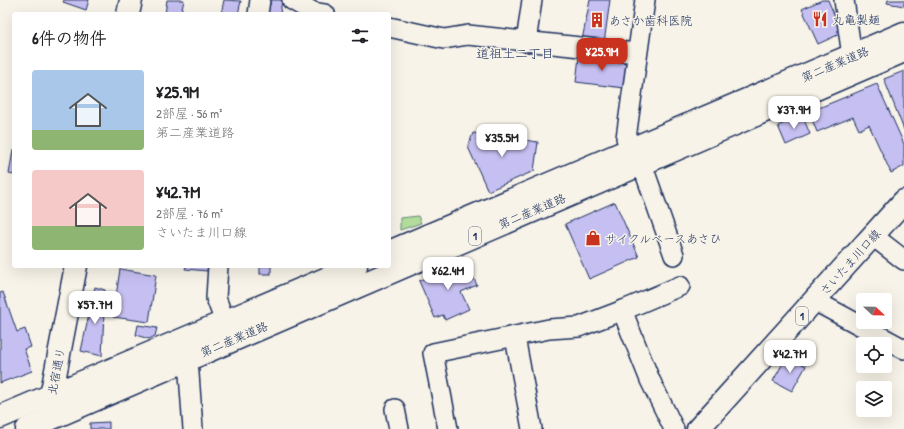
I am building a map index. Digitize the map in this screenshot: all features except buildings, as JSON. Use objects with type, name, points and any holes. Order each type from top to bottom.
[{"type":"main road","points":[[128,12],[131,0]]},
{"type":"main road","name":"第二産業道路","points":[[391,268],[852,56],[904,34]]},
{"type":"main road","name":"第二産業道路","points":[[391,251],[904,51]]},
{"type":"main road","name":"さいたま川口線","points":[[698,429],[904,201]]},
{"type":"main road","name":"北宿通り","points":[[39,426],[52,395],[76,268]]},
{"type":"main road","name":"第二産業道路","points":[[0,417],[351,268]]},
{"type":"main road","name":"第二産業道路","points":[[39,426],[390,268]]},
{"type":"street","points":[[258,12],[260,0]]},
{"type":"street","points":[[292,0],[313,12]]},
{"type":"street","points":[[526,42],[532,0]]},
{"type":"street","points":[[644,0],[626,138],[637,156],[674,255]]},
{"type":"street","points":[[844,0],[852,56]]},
{"type":"street","points":[[391,27],[444,39],[468,35],[637,53]]},
{"type":"street","points":[[873,236],[904,260]]},
{"type":"street","points":[[218,268],[216,298],[225,322]]},
{"type":"street","points":[[448,429],[433,353],[549,329],[579,327],[680,286]]},
{"type":"street","points":[[815,301],[904,349]]},
{"type":"street","points":[[622,310],[650,380],[674,429]]},
{"type":"street","points":[[515,337],[532,429]]},
{"type":"street","points":[[188,360],[193,429]]},
{"type":"street","points":[[395,409],[399,429]]},
{"type":"green space","points":[[418,216],[421,223],[400,230],[400,218]]},
{"type":"place","name":"丸亀製麺","points":[[820,19]]},
{"type":"place","name":"あさか歯科医院","points":[[597,20]]},
{"type":"place","name":"サイクルベースあさひ","points":[[593,238]]},
{"type":"district","name":"道祖土二丁目","points":[[515,53]]}]
